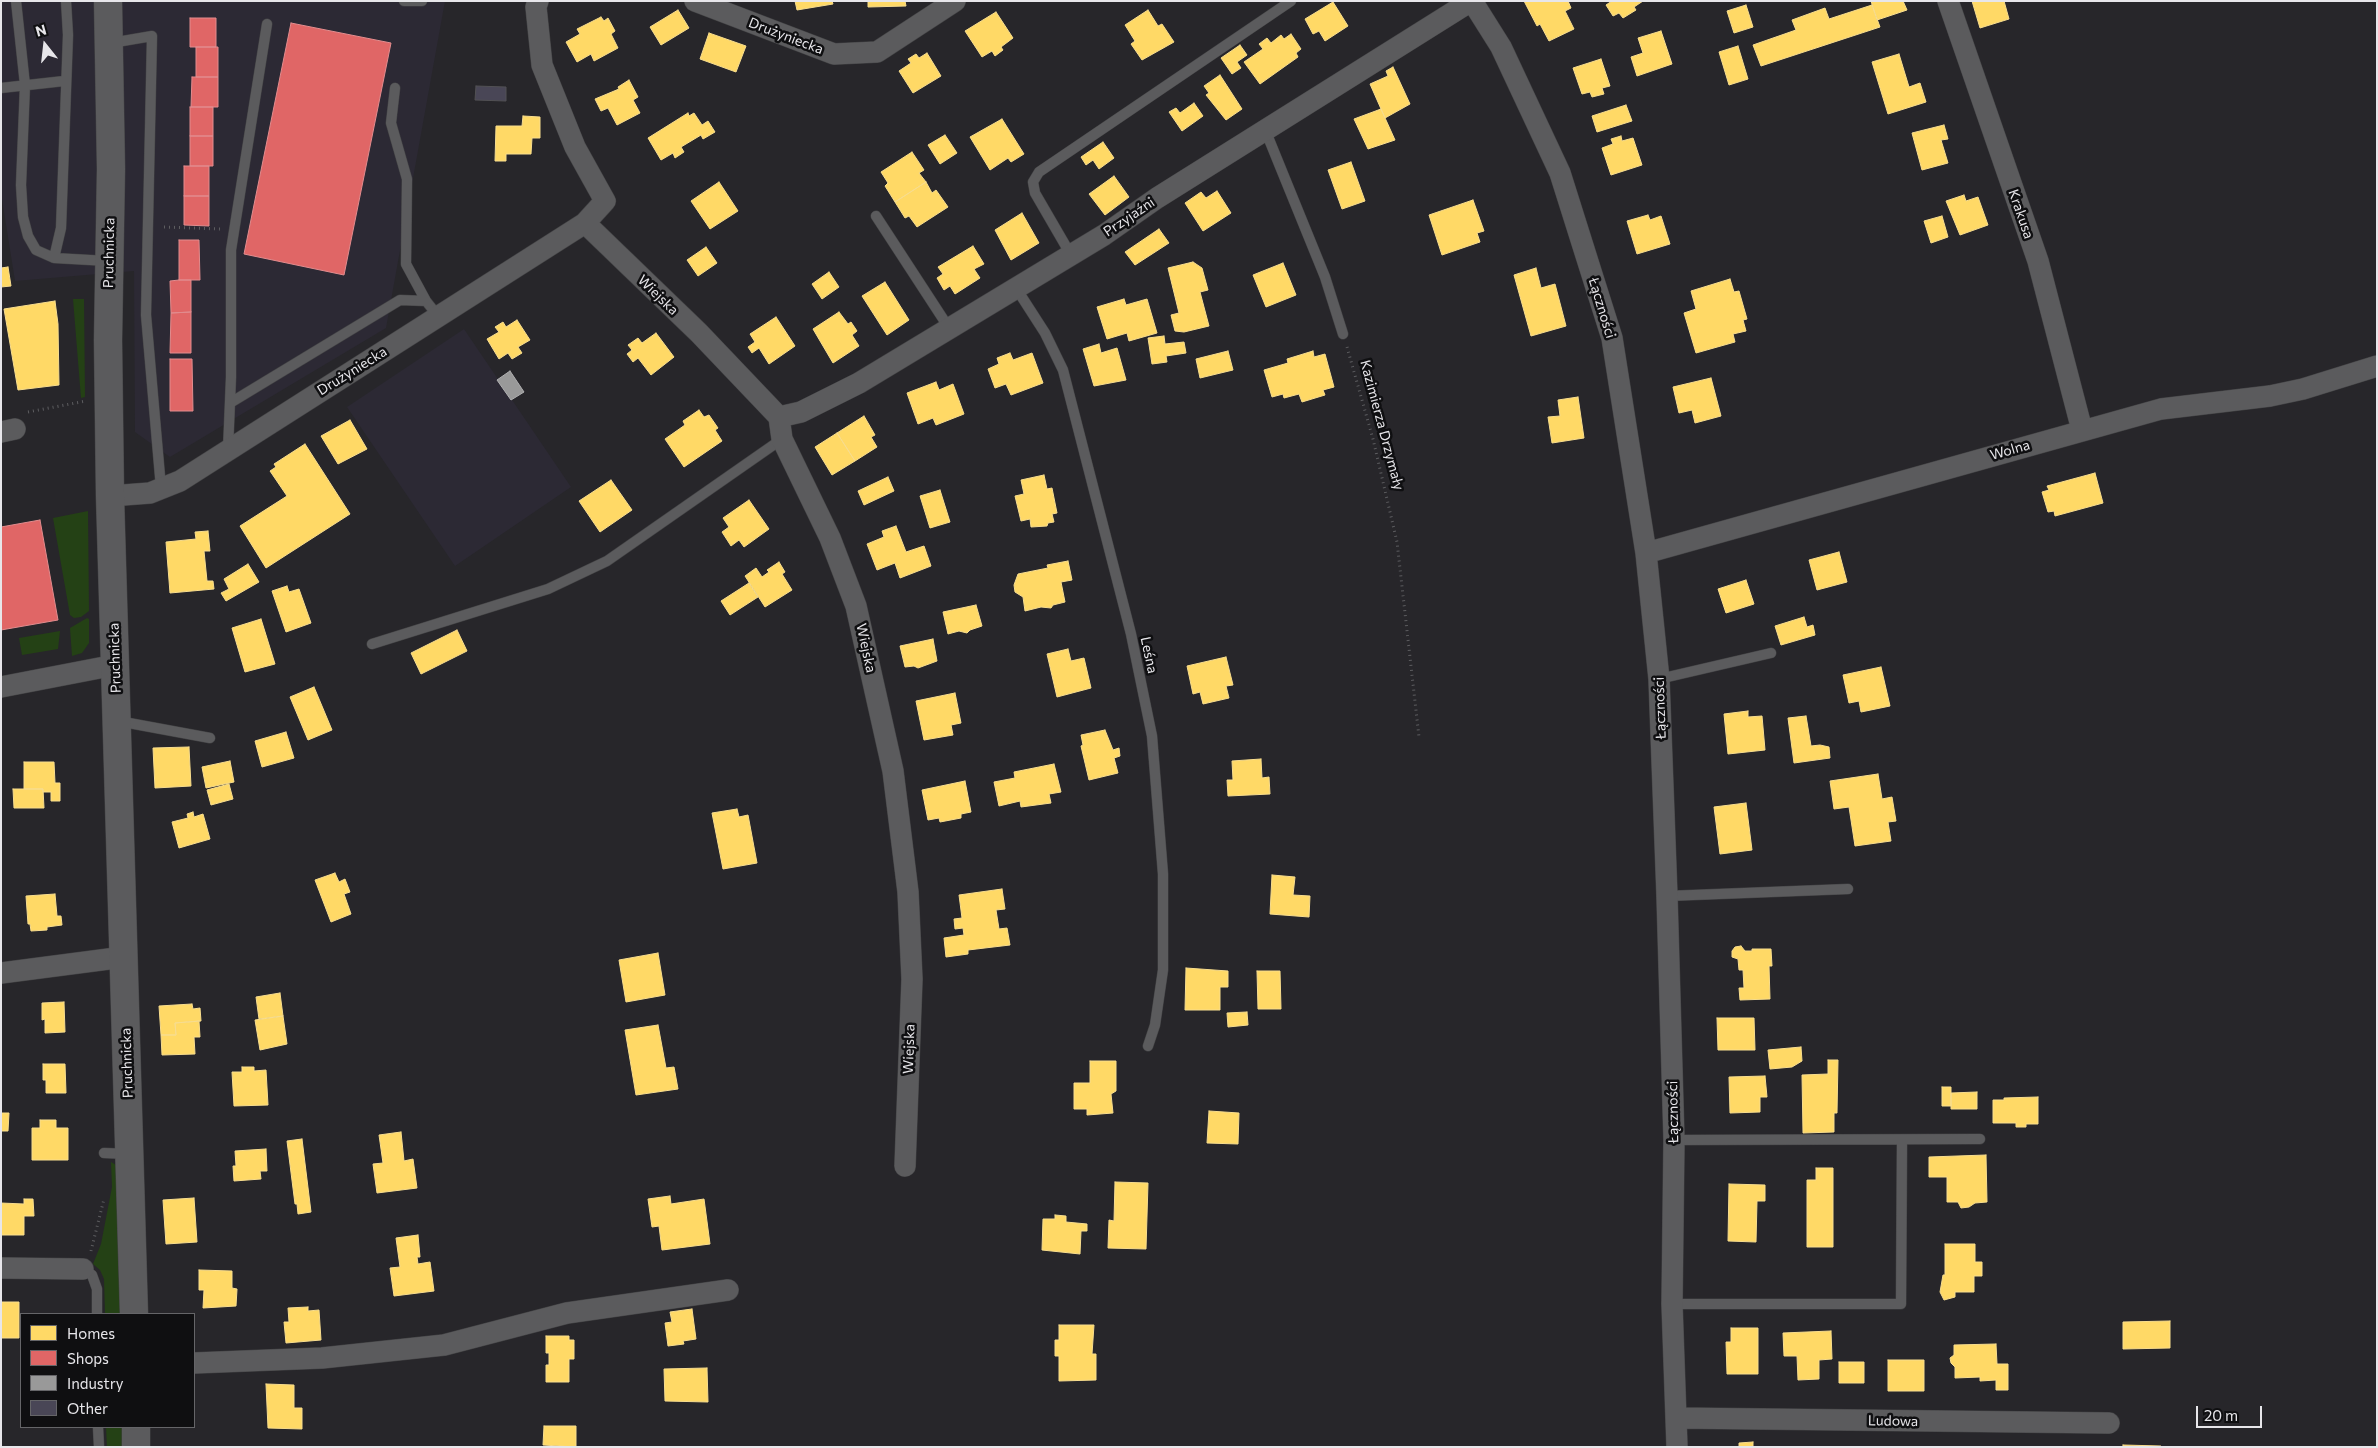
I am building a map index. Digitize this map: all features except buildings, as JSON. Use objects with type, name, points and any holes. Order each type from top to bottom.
[{"type":"main road","name":"Pruchnicka","points":[[108,1],[110,496],[124,957],[117,1154],[134,1313]]},
{"type":"main road","points":[[136,1428],[136,1447]]},
{"type":"street","name":"Drużyniecka","points":[[110,496],[150,493],[180,481],[228,451],[432,309],[584,223],[604,201],[576,147],[542,65],[536,7],[538,1]]},
{"type":"street","name":"Drużyniecka","points":[[695,1],[834,54],[877,52],[956,1]]},
{"type":"street","name":"Przyjaźni","points":[[779,417],[800,412],[859,383],[1071,254],[1471,1]]},
{"type":"street","name":"Łączności","points":[[1471,1],[1501,47],[1560,173],[1612,338],[1646,553],[1659,679],[1667,896],[1674,1140],[1672,1304],[1677,1447]]},
{"type":"street","name":"Krakusa","points":[[1948,1],[2038,261],[2082,430]]},
{"type":"street","name":"Wiejska","points":[[584,223],[699,334],[779,417],[782,439],[830,538],[856,606],[893,771],[908,892],[912,979],[905,1166]]},
{"type":"street","name":"Wolna","points":[[1646,553],[2161,409],[2270,396],[2303,390],[2377,366]]},
{"type":"street","points":[[1,687],[115,665]]},
{"type":"street","points":[[1,973],[124,957]]},
{"type":"street","points":[[1,1268],[83,1269]]},
{"type":"street","points":[[195,1363],[322,1358],[444,1345],[567,1313],[728,1290]]},
{"type":"street","name":"Ludowa","points":[[1676,1418],[2109,1423]]},
{"type":"lane","points":[[16,1],[25,85],[21,185],[23,217],[28,236],[36,250],[54,258],[109,261]]},
{"type":"lane","points":[[54,258],[61,228],[64,82],[68,35],[66,1]]},
{"type":"lane","points":[[404,1],[422,1]]},
{"type":"lane","points":[[1071,254],[1035,193],[1033,182],[1040,172],[1291,1]]},
{"type":"lane","points":[[228,451],[231,250],[267,24]]},
{"type":"lane","points":[[109,43],[152,36],[146,314],[161,488]]},
{"type":"lane","points":[[1,88],[64,82]]},
{"type":"lane","points":[[395,88],[391,123],[407,179],[406,264],[432,309]]},
{"type":"lane","points":[[1266,132],[1325,277],[1343,334]]},
{"type":"lane","points":[[876,216],[949,328]]},
{"type":"lane","name":"Leśna","points":[[1016,288],[1045,333],[1063,370],[1131,634],[1152,736],[1163,874],[1163,970],[1155,1025],[1148,1046]]},
{"type":"lane","points":[[230,402],[400,300],[432,309]]},
{"type":"lane","points":[[372,644],[548,589],[607,561],[782,439]]},
{"type":"lane","points":[[1659,679],[1771,653]]},
{"type":"lane","points":[[117,721],[210,738]]},
{"type":"lane","points":[[1667,896],[1848,889]]},
{"type":"lane","points":[[1674,1140],[1980,1140]]},
{"type":"lane","points":[[1672,1304],[1901,1304],[1902,1140]]},
{"type":"lane","points":[[83,1269],[92,1276],[97,1288],[97,1313]]},
{"type":"lane","points":[[98,1428],[99,1447]]},
{"type":"path","points":[[148,226],[234,230]]},
{"type":"path","name":"Kazimierza Drzymały","points":[[1343,334],[1373,439],[1397,542],[1420,737]]},
{"type":"path","points":[[12,425],[89,400]]},
{"type":"path","points":[[83,1269],[92,1250],[105,1191]]},
{"type":"shaded area","points":[[1,1],[445,1],[386,328],[170,457],[135,432],[134,271],[15,281],[1,193]]},
{"type":"shaded area","points":[[464,329],[571,487],[455,566],[347,407]]},
{"type":"green space","points":[[73,299],[84,299],[85,397],[81,398]]},
{"type":"green space","points":[[88,511],[89,611],[81,617],[74,618],[70,615],[53,518]]},
{"type":"green space","points":[[87,618],[89,619],[89,643],[82,653],[72,656],[70,628]]},
{"type":"green space","points":[[60,631],[58,649],[22,655],[19,638]]},
{"type":"green space","points":[[111,1162],[116,1165],[121,1313],[105,1313],[104,1279],[100,1270],[93,1264],[101,1244],[112,1187]]},
{"type":"green space","points":[[106,1428],[124,1428],[124,1447],[107,1447]]}]
